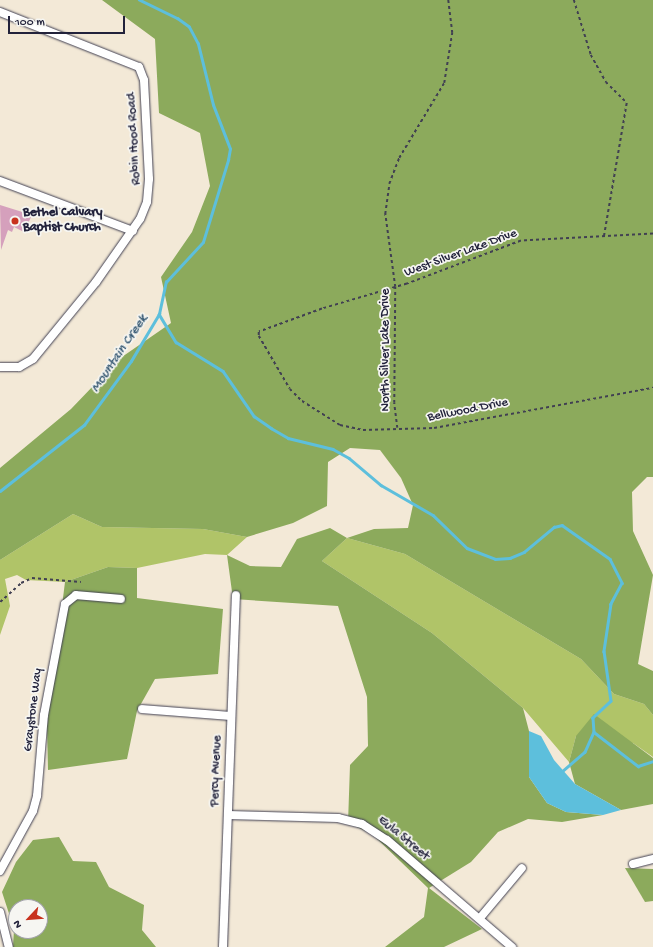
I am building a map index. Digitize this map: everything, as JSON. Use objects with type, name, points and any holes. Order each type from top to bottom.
[{"type":"street","name":"Robin Hood Road","points":[[0,12],[123,58],[142,70],[149,191],[133,231],[33,359],[19,367],[0,367]]},
{"type":"street","points":[[0,181],[133,231]]},
{"type":"street","name":"Graystone Way","points":[[0,871],[30,817],[37,796],[44,715],[65,604],[76,595],[121,599]]},
{"type":"street","name":"Percy Avenue","points":[[223,947],[230,716],[236,595]]},
{"type":"street","points":[[142,709],[230,716]]},
{"type":"street","name":"Eula Street","points":[[228,815],[338,818],[362,824],[387,840],[480,918],[512,947]]},
{"type":"street","points":[[633,864],[653,859]]},
{"type":"street","points":[[480,918],[522,868]]},
{"type":"street","points":[[0,912],[8,947]]},
{"type":"path","name":"North Silver Lake Drive","points":[[397,428],[394,403],[395,287],[385,214],[388,184],[399,158],[444,83],[452,33],[448,0]]},
{"type":"path","points":[[574,0],[590,55],[606,82],[627,104],[604,237]]},
{"type":"path","name":"West Silver Lake Drive","points":[[259,332],[395,287],[521,241],[653,234]]},
{"type":"path","name":"Bellwood Drive","points":[[259,332],[290,389],[319,413],[354,429],[434,428],[653,388]]},
{"type":"path","points":[[0,602],[20,583],[32,578],[81,582]]},
{"type":"green space","points":[[102,0],[653,0],[653,477],[647,477],[632,492],[633,531],[653,575],[638,664],[653,671],[653,715],[644,704],[614,694],[581,659],[405,554],[347,538],[374,529],[408,528],[413,505],[401,478],[380,450],[350,448],[328,462],[327,506],[293,523],[247,537],[203,529],[102,527],[73,514],[0,560],[0,468],[71,409],[119,359],[171,323],[161,277],[192,232],[210,186],[200,133],[159,113],[155,39]]},
{"type":"green space","points":[[73,514],[102,527],[203,529],[247,537],[227,555],[205,554],[137,568],[108,567],[65,582],[26,580],[17,575],[5,579],[10,606],[0,635],[0,560]]},
{"type":"green space","points":[[330,528],[347,538],[322,561],[432,633],[523,708],[529,731],[529,777],[547,803],[566,812],[603,815],[562,822],[528,819],[498,832],[471,862],[429,888],[482,929],[444,947],[385,947],[424,917],[428,888],[372,834],[348,823],[350,765],[368,746],[367,697],[338,606],[233,599],[227,555],[250,566],[281,567],[297,539]]},
{"type":"green space","points":[[347,538],[405,554],[581,659],[614,694],[644,704],[653,715],[653,757],[633,743],[576,736],[569,762],[523,708],[432,633],[322,561]]},
{"type":"green space","points":[[108,567],[137,568],[137,598],[223,609],[218,674],[155,679],[137,711],[127,759],[48,770],[47,726],[65,582]]},
{"type":"green space","points":[[594,714],[653,758],[653,804],[621,810],[575,784],[569,762],[576,736]]},
{"type":"green space","points":[[59,837],[73,861],[96,862],[109,887],[144,905],[142,930],[156,947],[13,947],[13,939],[48,939],[48,899],[8,899],[8,910],[2,892],[16,862],[33,840]]},
{"type":"green space","points":[[625,868],[653,869],[653,901],[645,902]]},
{"type":"water","points":[[529,731],[541,736],[554,760],[575,784],[621,810],[603,815],[566,812],[547,803],[529,777]]},
{"type":"building","name":"Bethel Calvary Baptist Church","points":[[0,205],[32,215],[24,232],[14,227],[12,232],[8,230],[1,250]]},
{"type":"waterway","name":"Mountain Creek","points":[[0,491],[84,425],[131,361],[159,314],[166,282],[203,242],[228,160],[230,149],[213,105],[198,44],[189,27],[178,19],[139,0]]},
{"type":"waterway","points":[[159,314],[176,342],[223,371],[254,416],[288,438],[333,449],[349,458],[381,485],[433,515],[467,548],[495,559],[510,558],[524,552],[554,527],[562,525],[610,559],[622,583],[611,604],[604,651],[611,701],[593,718],[594,732],[585,752],[563,771]]},
{"type":"waterway","points":[[594,732],[638,766],[653,761]]},
{"type":"place","name":"Bethel Calvary Baptist Church","points":[[15,221]]}]
